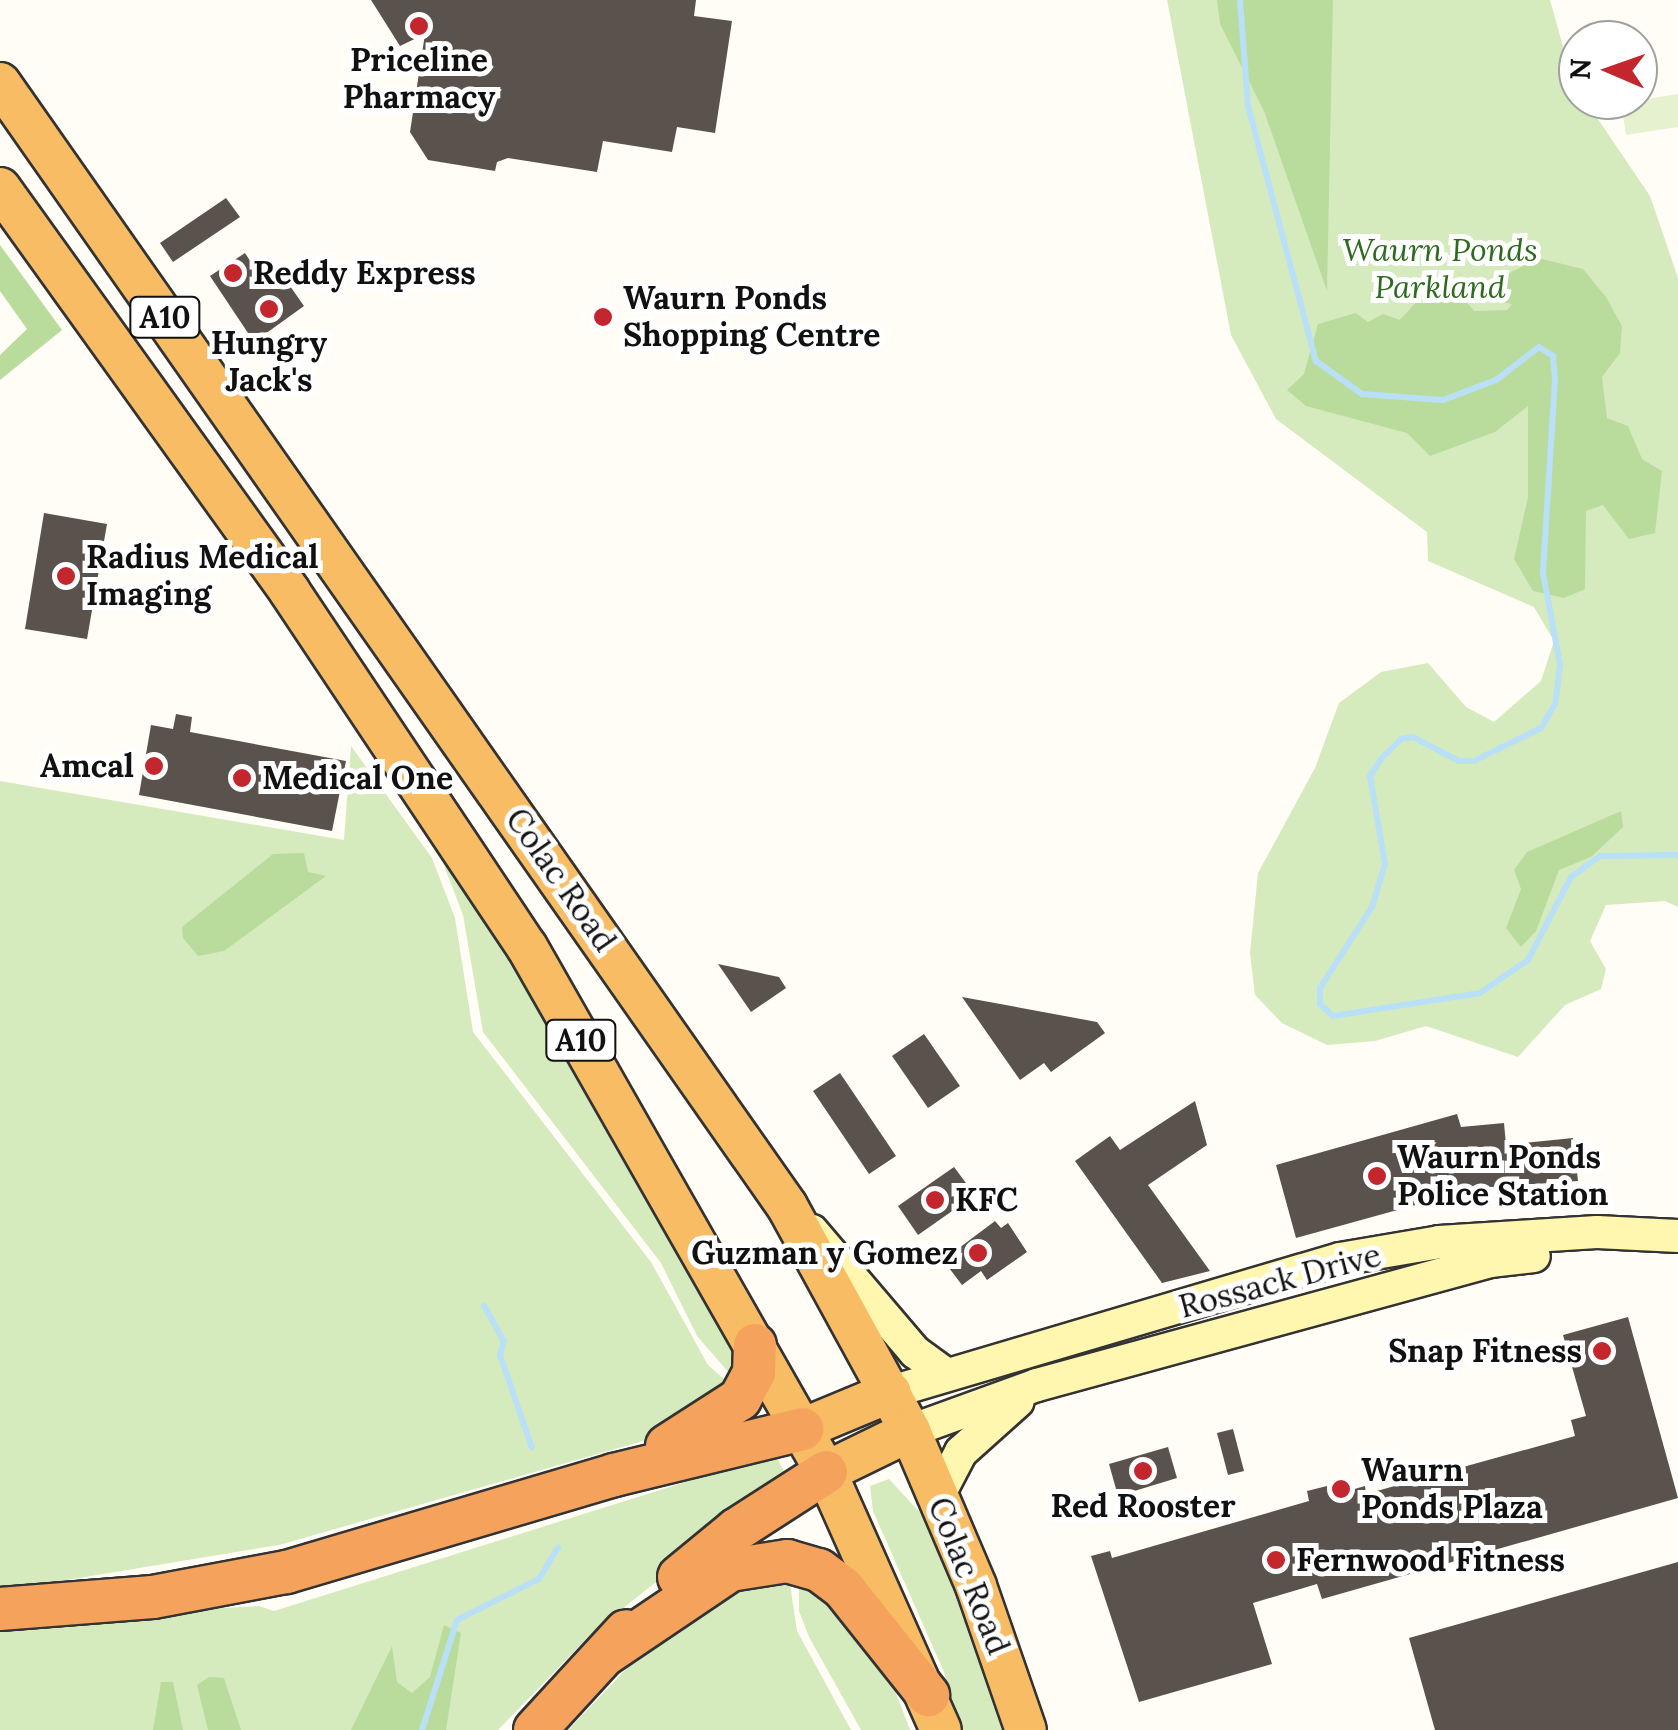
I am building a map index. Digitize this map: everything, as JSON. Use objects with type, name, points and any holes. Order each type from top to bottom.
[{"type":"highway","name":"Colac Road","points":[[0,83],[788,1206],[910,1431],[1026,1730]]},
{"type":"highway","name":"Colac Road","points":[[0,188],[248,534],[528,946],[826,1472],[934,1713]]},
{"type":"highway","points":[[248,534],[298,504]]},
{"type":"highway","points":[[614,1475],[736,1402],[752,1380],[755,1345]]},
{"type":"highway","points":[[0,1609],[153,1597],[287,1572],[614,1475],[802,1429],[891,1392]]},
{"type":"highway","points":[[535,1730],[706,1553],[826,1472],[910,1431]]},
{"type":"highway","points":[[607,1652],[730,1570],[787,1561],[819,1570],[860,1604],[934,1713]]},
{"type":"main road","points":[[788,1206],[915,1352],[945,1374]]},
{"type":"main road","name":"Rossack Drive","points":[[910,1431],[1036,1385],[1490,1261],[1678,1236]]},
{"type":"main road","name":"Rossack Drive","points":[[891,1392],[1340,1259],[1438,1242],[1642,1241],[1678,1251]]},
{"type":"main road","points":[[1265,1284],[1276,1319]]},
{"type":"main road","points":[[938,1496],[966,1445],[1036,1385]]},
{"type":"green space","name":"Waurn Ponds Parkland","points":[[1167,0],[1550,0],[1558,29],[1558,120],[1599,120],[1650,196],[1678,278],[1678,907],[1665,901],[1606,905],[1590,941],[1606,969],[1601,989],[1565,1005],[1518,1057],[1426,1026],[1375,1041],[1327,1045],[1282,1023],[1255,995],[1250,953],[1258,873],[1315,768],[1339,703],[1381,672],[1428,663],[1466,707],[1494,722],[1541,681],[1554,641],[1534,607],[1428,561],[1427,532],[1276,419],[1231,335]]},
{"type":"green space","points":[[1217,0],[1333,0],[1327,291],[1264,111],[1220,24]]},
{"type":"green space","points":[[1678,94],[1678,127],[1626,135],[1624,120],[1658,120],[1658,97]]},
{"type":"green space","points":[[0,245],[62,330],[0,380],[0,355],[27,329],[0,291]]},
{"type":"green space","points":[[1538,258],[1583,269],[1606,297],[1622,326],[1620,353],[1602,377],[1607,418],[1628,426],[1642,459],[1662,471],[1655,533],[1629,539],[1603,505],[1586,511],[1585,589],[1564,598],[1533,591],[1514,559],[1528,497],[1528,406],[1495,432],[1430,456],[1407,433],[1306,406],[1287,390],[1304,374],[1318,324],[1356,313],[1368,322],[1383,314],[1400,320],[1417,301],[1457,290],[1474,311],[1507,310],[1512,304],[1488,299],[1491,283]]},
{"type":"green space","points":[[358,731],[394,771],[518,964],[739,1360],[737,1382],[697,1336],[661,1263],[483,1032],[463,915],[443,863]]},
{"type":"green space","points":[[351,746],[432,858],[455,918],[473,1032],[651,1262],[708,1365],[734,1388],[664,1435],[279,1545],[0,1591],[0,781],[344,840]]},
{"type":"green space","points":[[1621,811],[1623,827],[1591,857],[1559,870],[1536,931],[1521,947],[1506,928],[1521,889],[1514,870],[1527,852]]},
{"type":"green space","points":[[304,853],[308,872],[326,876],[224,951],[198,956],[183,938],[182,927],[273,854]]},
{"type":"green space","points":[[775,1454],[787,1477],[591,1634],[498,1730],[0,1730],[0,1620],[259,1606],[274,1611]]},
{"type":"green space","points":[[889,1479],[936,1530],[1014,1730],[959,1730],[944,1672],[873,1511],[870,1486]]},
{"type":"green space","points":[[788,1571],[797,1631],[851,1730],[568,1730],[655,1639],[725,1582]]},
{"type":"green space","points":[[799,1572],[879,1648],[910,1730],[861,1730],[809,1637],[799,1611]]},
{"type":"green space","points":[[444,1625],[461,1633],[446,1730],[351,1730],[392,1646],[397,1682],[412,1693],[430,1677]]},
{"type":"green space","points":[[209,1677],[224,1678],[241,1730],[208,1730],[197,1685]]},
{"type":"green space","points":[[161,1682],[173,1682],[183,1730],[153,1730]]},
{"type":"building","points":[[371,0],[696,0],[694,16],[732,21],[715,133],[677,127],[672,152],[603,141],[597,172],[508,158],[497,162],[495,171],[428,160],[410,132],[425,34],[400,46]]},
{"type":"building","points":[[226,198],[240,217],[173,262],[160,243]]},
{"type":"building","points":[[245,253],[267,287],[283,276],[304,306],[254,342],[210,276]]},
{"type":"building","name":"Radius Medical Imaging","points":[[44,513],[107,524],[87,639],[25,629]]},
{"type":"building","name":"Medical One","points":[[176,714],[192,717],[190,732],[346,761],[332,831],[139,795],[151,725],[173,729]]},
{"type":"building","points":[[718,964],[779,977],[786,988],[751,1012]]},
{"type":"building","points":[[962,997],[1097,1022],[1105,1033],[1051,1072],[1044,1063],[1020,1080]]},
{"type":"building","points":[[924,1034],[960,1086],[928,1108],[892,1056]]},
{"type":"building","points":[[840,1073],[896,1156],[869,1174],[813,1091]]},
{"type":"building","points":[[1195,1101],[1207,1145],[1148,1185],[1210,1271],[1162,1283],[1075,1161],[1110,1136],[1120,1150]]},
{"type":"building","name":"Waurn Ponds Police Station","points":[[1457,1114],[1461,1127],[1504,1123],[1506,1145],[1573,1138],[1578,1181],[1477,1188],[1296,1238],[1276,1165]]},
{"type":"building","name":"KFC","points":[[954,1167],[975,1195],[918,1235],[898,1206]]},
{"type":"building","name":"Guzman y Gomez","points":[[995,1221],[1001,1228],[1008,1223],[1027,1252],[987,1280],[981,1271],[962,1285],[943,1260]]},
{"type":"building","points":[[1628,1317],[1678,1498],[1322,1599],[1317,1584],[1253,1603],[1272,1664],[1139,1702],[1091,1556],[1110,1551],[1112,1558],[1309,1501],[1307,1491],[1327,1486],[1330,1496],[1365,1486],[1366,1494],[1575,1436],[1571,1420],[1586,1416],[1563,1335]]},
{"type":"building","points":[[1233,1429],[1244,1471],[1228,1475],[1217,1433]]},
{"type":"building","name":"Red Rooster","points":[[1168,1447],[1177,1478],[1118,1496],[1109,1464]]},
{"type":"building","points":[[1678,1562],[1678,1730],[1435,1730],[1409,1638]]},
{"type":"waterway","points":[[1240,0],[1248,106],[1316,361],[1362,394],[1443,400],[1496,380],[1539,347],[1553,356],[1555,380],[1543,573],[1560,665],[1555,704],[1541,728],[1474,761],[1459,761],[1413,737],[1401,739],[1382,758],[1370,776],[1385,864],[1372,907],[1320,988],[1320,1004],[1333,1016],[1480,993],[1528,960],[1571,877],[1600,856],[1678,855]]},
{"type":"waterway","points":[[484,1306],[504,1341],[500,1355],[532,1448]]},
{"type":"waterway","points":[[422,1730],[457,1620],[539,1579],[558,1547]]},
{"type":"place","name":"Priceline Pharmacy","points":[[419,26]]},
{"type":"place","name":"Reddy Express","points":[[233,273]]},
{"type":"place","name":"Hungry Jack's","points":[[269,309]]},
{"type":"place","name":"Waurn Ponds Shopping Centre","points":[[603,317]]},
{"type":"place","name":"Radius Medical Imaging","points":[[66,576]]},
{"type":"place","name":"Amcal","points":[[154,766]]},
{"type":"place","name":"Medical One","points":[[242,778]]},
{"type":"place","name":"Waurn Ponds Police Station","points":[[1377,1176]]},
{"type":"place","name":"KFC","points":[[935,1200]]},
{"type":"place","name":"Guzman y Gomez","points":[[978,1253]]},
{"type":"place","name":"Snap Fitness","points":[[1602,1351]]},
{"type":"place","name":"Red Rooster","points":[[1143,1471]]},
{"type":"place","name":"Waurn Ponds Plaza","points":[[1341,1489]]},
{"type":"place","name":"Fernwood Fitness","points":[[1276,1560]]}]
